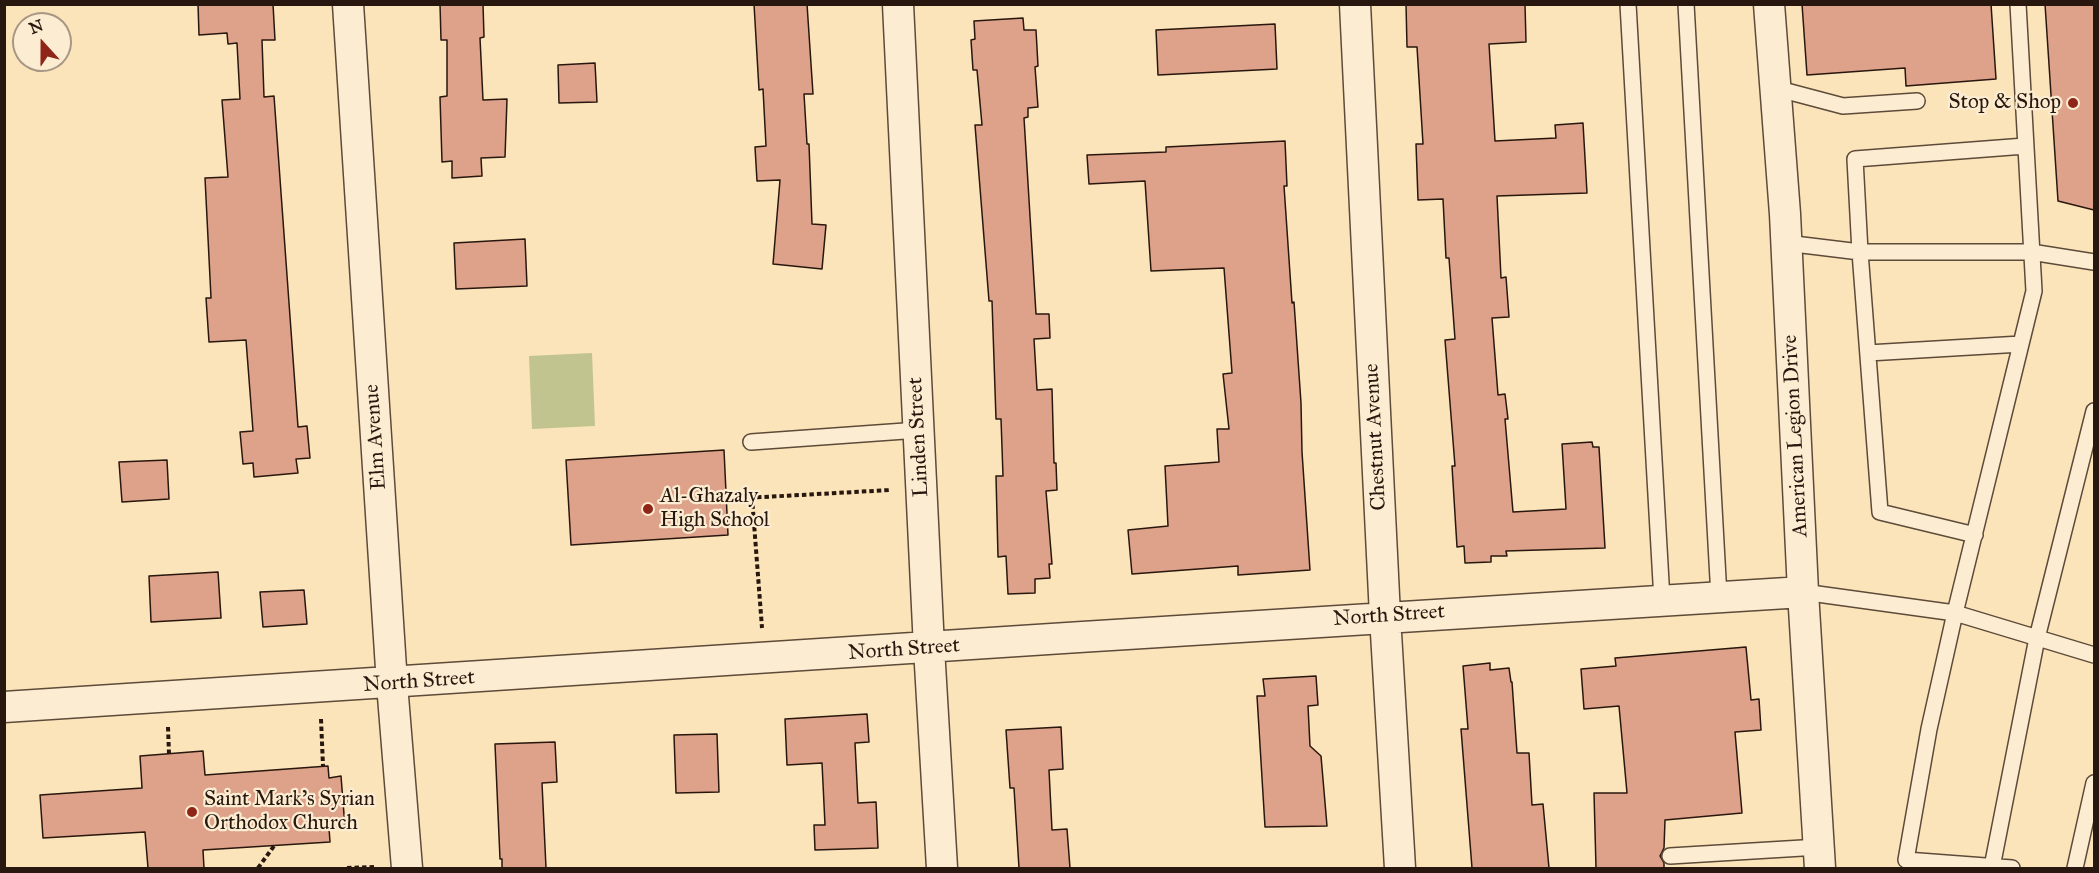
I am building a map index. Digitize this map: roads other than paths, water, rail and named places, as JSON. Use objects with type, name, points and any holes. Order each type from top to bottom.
[{"type":"street","name":"Elm Avenue","points":[[348,4],[392,684],[407,868]]},
{"type":"street","name":"Linden Street","points":[[898,4],[928,648],[942,868]]},
{"type":"street","name":"Chestnut Avenue","points":[[1355,4],[1385,616],[1400,868]]},
{"type":"street","name":"American Legion Drive","points":[[1768,4],[1786,243],[1803,592],[1820,858]]},
{"type":"street","name":"North Street","points":[[4,707],[392,684],[1385,616],[1803,592]]},
{"type":"lane","points":[[1628,4],[1662,600]]},
{"type":"lane","points":[[1686,4],[1719,597]]},
{"type":"lane","points":[[2012,868],[1906,860],[1929,729],[1955,613],[2034,291],[2018,4]]},
{"type":"lane","points":[[1775,88],[1843,106],[1917,101]]},
{"type":"lane","points":[[1975,535],[1880,512],[1855,159],[2025,146]]},
{"type":"lane","points":[[1786,243],[1860,252],[2031,252],[2094,262]]},
{"type":"lane","points":[[1868,352],[2021,344]]},
{"type":"lane","points":[[1992,867],[2037,638],[2094,411]]},
{"type":"lane","points":[[751,442],[919,430]]},
{"type":"lane","points":[[1803,592],[1955,613],[2094,655]]},
{"type":"lane","points":[[2075,868],[2094,783]]},
{"type":"lane","points":[[1670,856],[1820,858]]},
{"type":"place","name":"Stop & Shop","points":[[2073,103]]},
{"type":"place","name":"Al-Ghazaly High School","points":[[648,509]]},
{"type":"place","name":"Saint Mark's Syrian Orthodox Church","points":[[192,812]]}]
